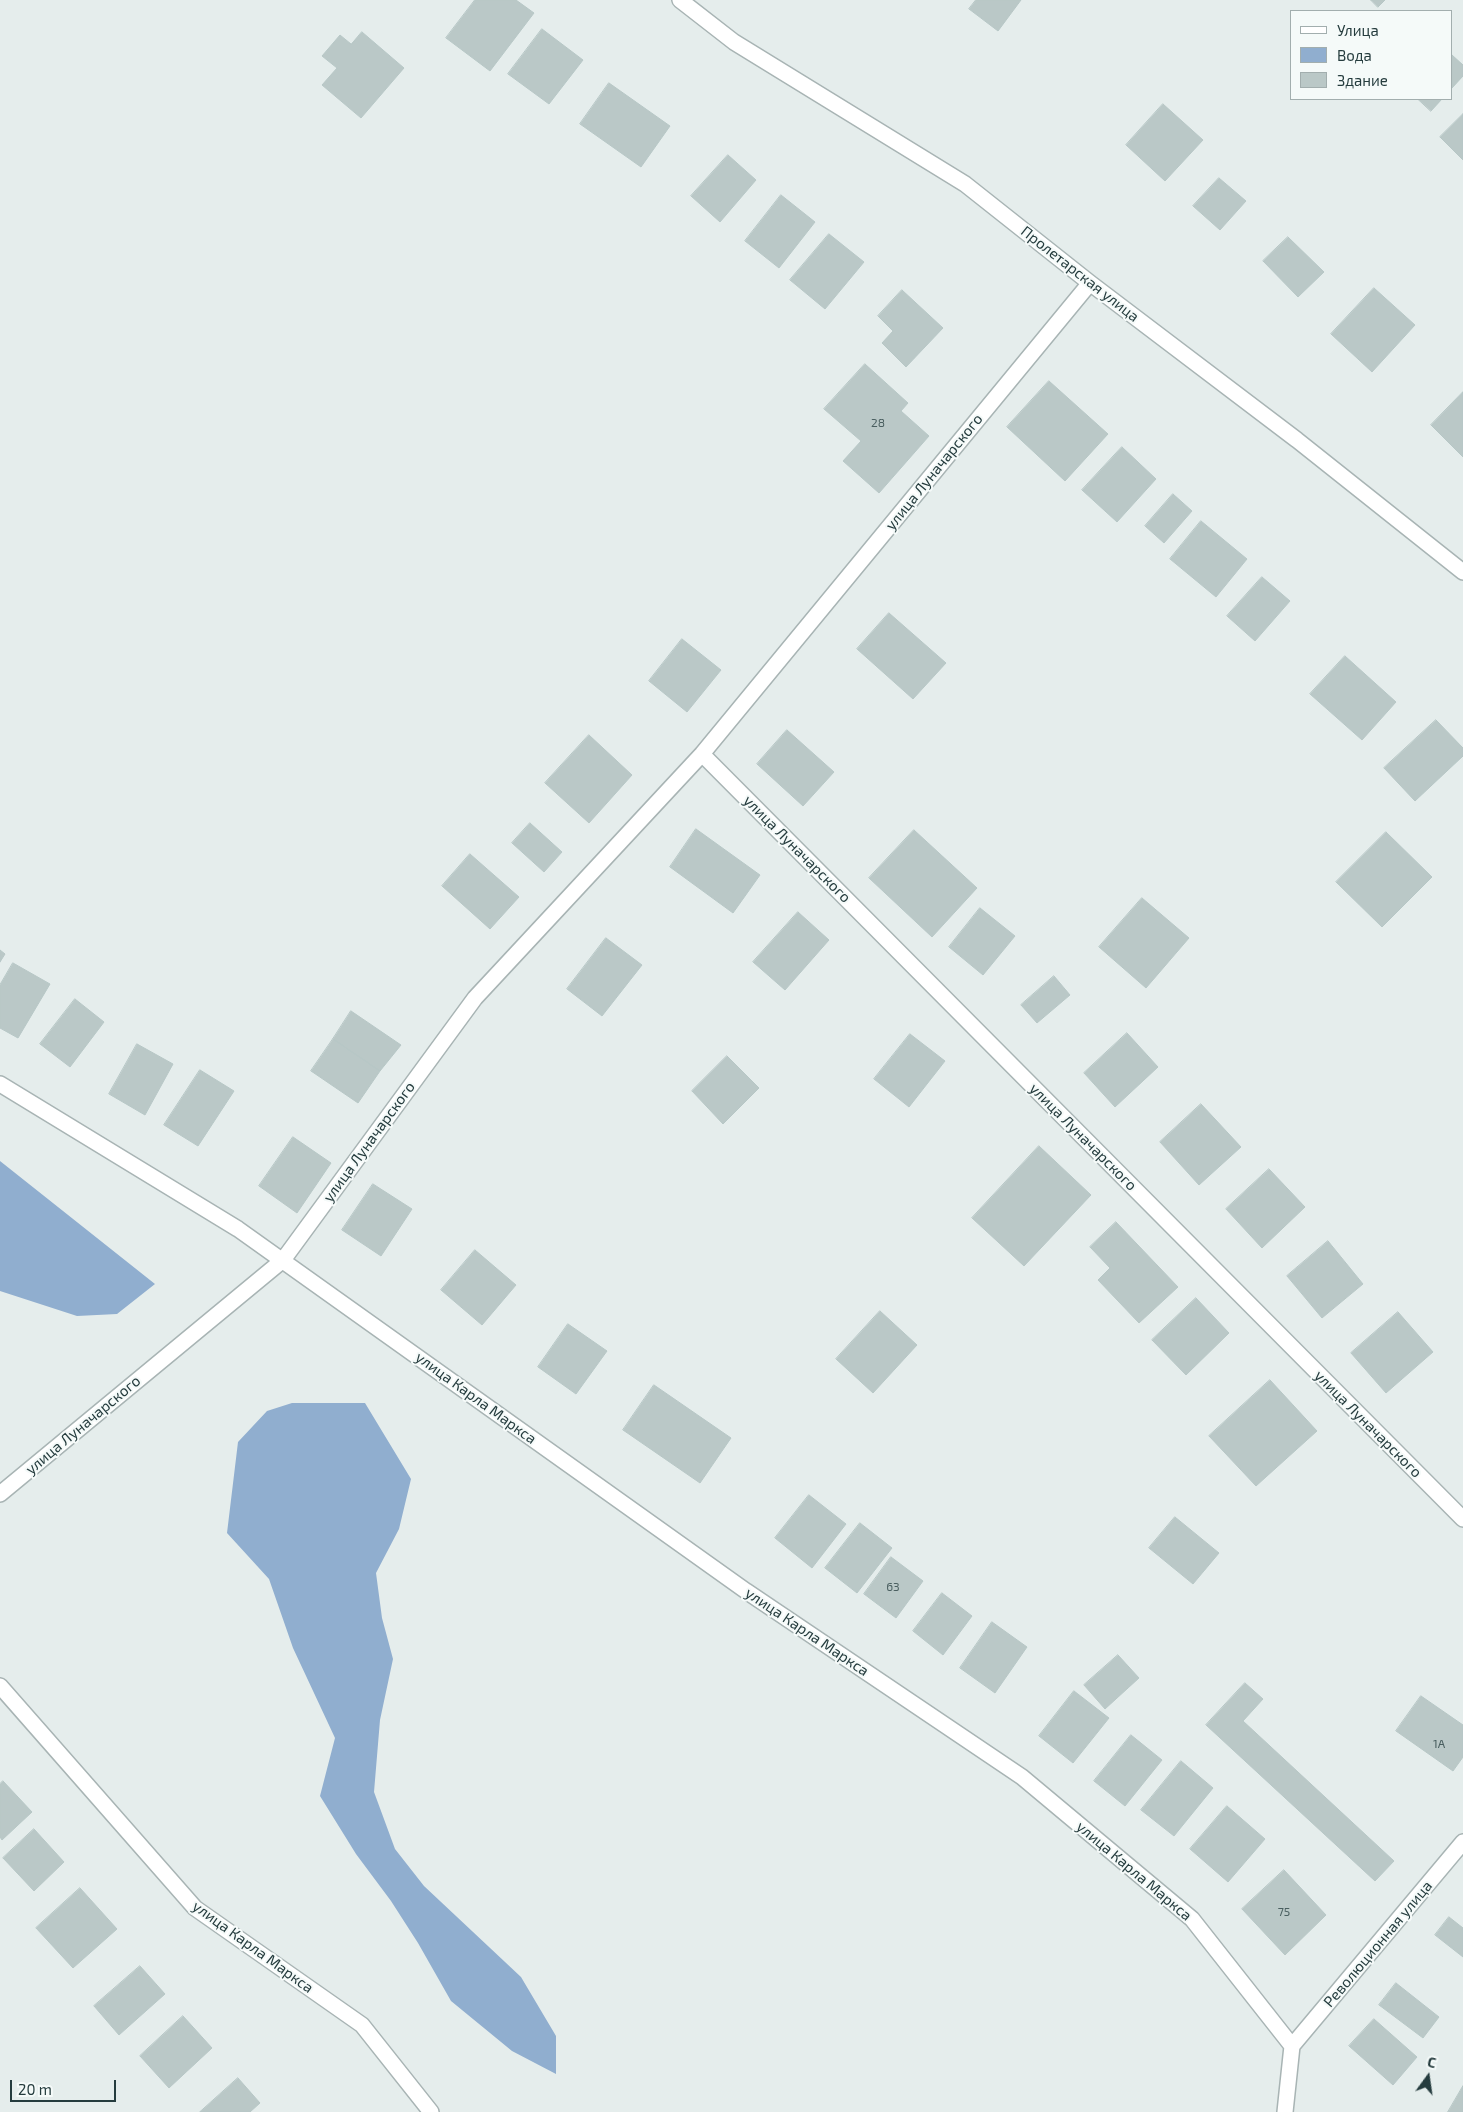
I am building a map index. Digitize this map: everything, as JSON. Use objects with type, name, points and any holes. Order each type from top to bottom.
[{"type":"street","name":"Пролетарская улица","points":[[680,0],[734,42],[965,184],[1090,283],[1297,440],[1463,572]]},
{"type":"street","name":"улица Луначарского","points":[[0,1494],[283,1260],[475,998],[702,754],[1090,283]]},
{"type":"street","name":"улица Луначарского","points":[[702,754],[1463,1519]]},
{"type":"street","name":"улица Карла Маркса","points":[[0,1084],[238,1229],[746,1591],[1022,1777],[1192,1919],[1292,2046]]},
{"type":"street","name":"улица Карла Маркса","points":[[0,1686],[195,1908],[362,2025],[431,2112]]},
{"type":"street","name":"Революционная улица","points":[[1292,2046],[1463,1842]]},
{"type":"street","points":[[1285,2112],[1292,2046]]},
{"type":"water","points":[[0,1161],[155,1284],[117,1314],[77,1316],[0,1291]]},
{"type":"water","points":[[292,1403],[365,1403],[411,1479],[399,1529],[376,1573],[382,1618],[393,1659],[380,1720],[374,1792],[395,1849],[424,1886],[521,1977],[556,2036],[556,2074],[512,2051],[451,2001],[418,1943],[391,1901],[356,1854],[320,1796],[335,1738],[293,1648],[269,1579],[227,1533],[238,1442],[267,1411]]},
{"type":"building","points":[[475,0],[516,0],[534,13],[490,71],[446,38]]},
{"type":"building","points":[[976,0],[1021,0],[998,31],[969,9]]},
{"type":"building","points":[[1371,0],[1385,0],[1378,7]]},
{"type":"building","points":[[542,29],[583,60],[549,104],[508,74]]},
{"type":"building","points":[[362,32],[404,68],[361,118],[322,85],[337,68],[322,56],[340,35],[351,44]]},
{"type":"building","points":[[1453,56],[1463,65],[1463,76],[1453,87]]},
{"type":"building","points":[[609,83],[670,126],[641,167],[580,124]]},
{"type":"building","points":[[1419,100],[1441,100],[1431,111]]},
{"type":"building","points":[[1163,104],[1203,140],[1165,181],[1126,145]]},
{"type":"building","points":[[1463,114],[1463,160],[1440,137]]},
{"type":"building","points":[[728,155],[756,180],[720,222],[691,196]]},
{"type":"building","points":[[1219,178],[1246,201],[1220,230],[1193,206]]},
{"type":"building","points":[[781,195],[815,222],[779,268],[745,241]]},
{"type":"building","points":[[829,234],[864,262],[825,309],[790,280]]},
{"type":"building","points":[[1288,237],[1324,272],[1298,297],[1263,261]]},
{"type":"building","points":[[1374,288],[1415,325],[1372,372],[1331,334]]},
{"type":"building","points":[[902,290],[943,328],[906,367],[882,343],[893,331],[878,316]]},
{"type":"building","points":[[865,364],[908,403],[901,411],[929,436],[879,493],[843,461],[861,441],[824,409]]},
{"type":"building","points":[[1049,381],[1108,434],[1065,481],[1007,427]]},
{"type":"building","points":[[1463,392],[1463,457],[1431,425]]},
{"type":"building","points":[[1122,447],[1156,479],[1117,522],[1082,490]]},
{"type":"building","points":[[1173,494],[1192,511],[1164,543],[1145,526]]},
{"type":"building","points":[[1201,521],[1247,559],[1216,597],[1170,559]]},
{"type":"building","points":[[1262,577],[1290,601],[1255,641],[1227,616]]},
{"type":"building","points":[[889,613],[946,663],[913,699],[857,649]]},
{"type":"building","points":[[682,639],[721,670],[687,712],[649,681]]},
{"type":"building","points":[[1345,656],[1396,702],[1362,740],[1310,694]]},
{"type":"building","points":[[1436,720],[1463,748],[1463,756],[1415,801],[1384,768]]},
{"type":"building","points":[[787,730],[834,772],[803,806],[757,764]]},
{"type":"building","points":[[589,735],[632,775],[589,823],[545,783]]},
{"type":"building","points":[[530,823],[562,852],[544,872],[512,843]]},
{"type":"building","points":[[696,829],[760,875],[733,913],[670,867]]},
{"type":"building","points":[[914,830],[977,888],[932,937],[869,878]]},
{"type":"building","points":[[1386,832],[1432,877],[1382,927],[1336,882]]},
{"type":"building","points":[[470,854],[519,897],[490,929],[442,886]]},
{"type":"building","points":[[1142,898],[1189,938],[1146,988],[1099,947]]},
{"type":"building","points":[[980,908],[1015,936],[983,975],[949,947]]},
{"type":"building","points":[[798,912],[829,940],[785,990],[753,962]]},
{"type":"building","points":[[606,938],[642,965],[602,1016],[567,989]]},
{"type":"building","points":[[0,950],[5,954],[0,962]]},
{"type":"building","points":[[13,963],[50,984],[18,1038],[0,1028],[0,985]]},
{"type":"building","points":[[1054,976],[1070,995],[1037,1023],[1021,1005]]},
{"type":"building","points":[[75,999],[104,1022],[70,1067],[40,1044]]},
{"type":"building","points":[[351,1011],[401,1045],[380,1071],[333,1039]]},
{"type":"building","points":[[1127,1033],[1158,1067],[1115,1107],[1084,1073]]},
{"type":"building","points":[[910,1034],[945,1061],[909,1107],[874,1079]]},
{"type":"building","points":[[333,1039],[380,1071],[358,1103],[311,1071]]},
{"type":"building","points":[[137,1044],[173,1064],[145,1115],[109,1094]]},
{"type":"building","points":[[727,1056],[759,1088],[723,1124],[692,1091]]},
{"type":"building","points":[[200,1070],[234,1091],[198,1146],[164,1125]]},
{"type":"building","points":[[1201,1104],[1241,1147],[1199,1185],[1160,1142]]},
{"type":"building","points":[[293,1137],[331,1163],[297,1213],[259,1186]]},
{"type":"building","points":[[1039,1146],[1091,1195],[1024,1266],[972,1218]]},
{"type":"building","points":[[1269,1169],[1305,1207],[1262,1248],[1226,1209]]},
{"type":"building","points":[[373,1184],[412,1209],[381,1256],[342,1230]]},
{"type":"building","points":[[1116,1222],[1178,1287],[1139,1323],[1098,1280],[1110,1268],[1090,1247]]},
{"type":"building","points":[[1328,1241],[1363,1284],[1322,1318],[1287,1276]]},
{"type":"building","points":[[475,1250],[516,1285],[482,1325],[441,1290]]},
{"type":"building","points":[[1196,1298],[1229,1333],[1186,1375],[1152,1340]]},
{"type":"building","points":[[880,1311],[917,1345],[873,1393],[836,1359]]},
{"type":"building","points":[[1398,1312],[1433,1352],[1386,1393],[1351,1353]]},
{"type":"building","points":[[568,1324],[607,1351],[576,1394],[538,1367]]},
{"type":"building","points":[[1270,1380],[1317,1431],[1256,1486],[1209,1436]]},
{"type":"building","points":[[654,1385],[731,1438],[700,1483],[623,1430]]},
{"type":"building","points":[[809,1495],[846,1524],[812,1568],[775,1538]]},
{"type":"building","points":[[1175,1517],[1219,1553],[1193,1584],[1149,1548]]},
{"type":"building","points":[[860,1523],[892,1548],[857,1593],[825,1568]]},
{"type":"building","points":[[891,1557],[923,1581],[896,1618],[864,1594]]},
{"type":"building","points":[[942,1593],[972,1616],[943,1655],[913,1631]]},
{"type":"building","points":[[992,1622],[1027,1647],[995,1693],[960,1668]]},
{"type":"building","points":[[1118,1655],[1139,1678],[1105,1709],[1084,1685]]},
{"type":"building","points":[[1245,1683],[1263,1699],[1243,1721],[1394,1861],[1375,1881],[1206,1725]]},
{"type":"building","points":[[1074,1691],[1109,1718],[1073,1763],[1039,1736]]},
{"type":"building","points":[[1421,1696],[1463,1725],[1463,1757],[1453,1771],[1396,1731]]},
{"type":"building","points":[[1131,1735],[1162,1760],[1125,1806],[1094,1781]]},
{"type":"building","points":[[1181,1761],[1213,1788],[1174,1836],[1141,1810]]},
{"type":"building","points":[[3,1781],[32,1812],[2,1840],[0,1837],[0,1784]]},
{"type":"building","points":[[1227,1806],[1265,1839],[1228,1882],[1190,1849]]},
{"type":"building","points":[[34,1829],[64,1862],[34,1891],[3,1858]]},
{"type":"building","points":[[1284,1870],[1326,1915],[1285,1955],[1242,1909]]},
{"type":"building","points":[[80,1888],[117,1929],[73,1968],[36,1928]]},
{"type":"building","points":[[1449,1917],[1463,1928],[1463,1957],[1435,1935]]},
{"type":"building","points":[[140,1966],[165,1994],[119,2035],[94,2006]]},
{"type":"building","points":[[1396,1983],[1439,2017],[1423,2038],[1379,2005]]},
{"type":"building","points":[[183,2016],[212,2048],[169,2088],[140,2056]]},
{"type":"building","points":[[1374,2019],[1417,2057],[1393,2085],[1349,2046]]},
{"type":"building","points":[[238,2078],[260,2103],[250,2112],[200,2112]]},
{"type":"building","points":[[1463,2086],[1463,2112],[1448,2112]]}]
